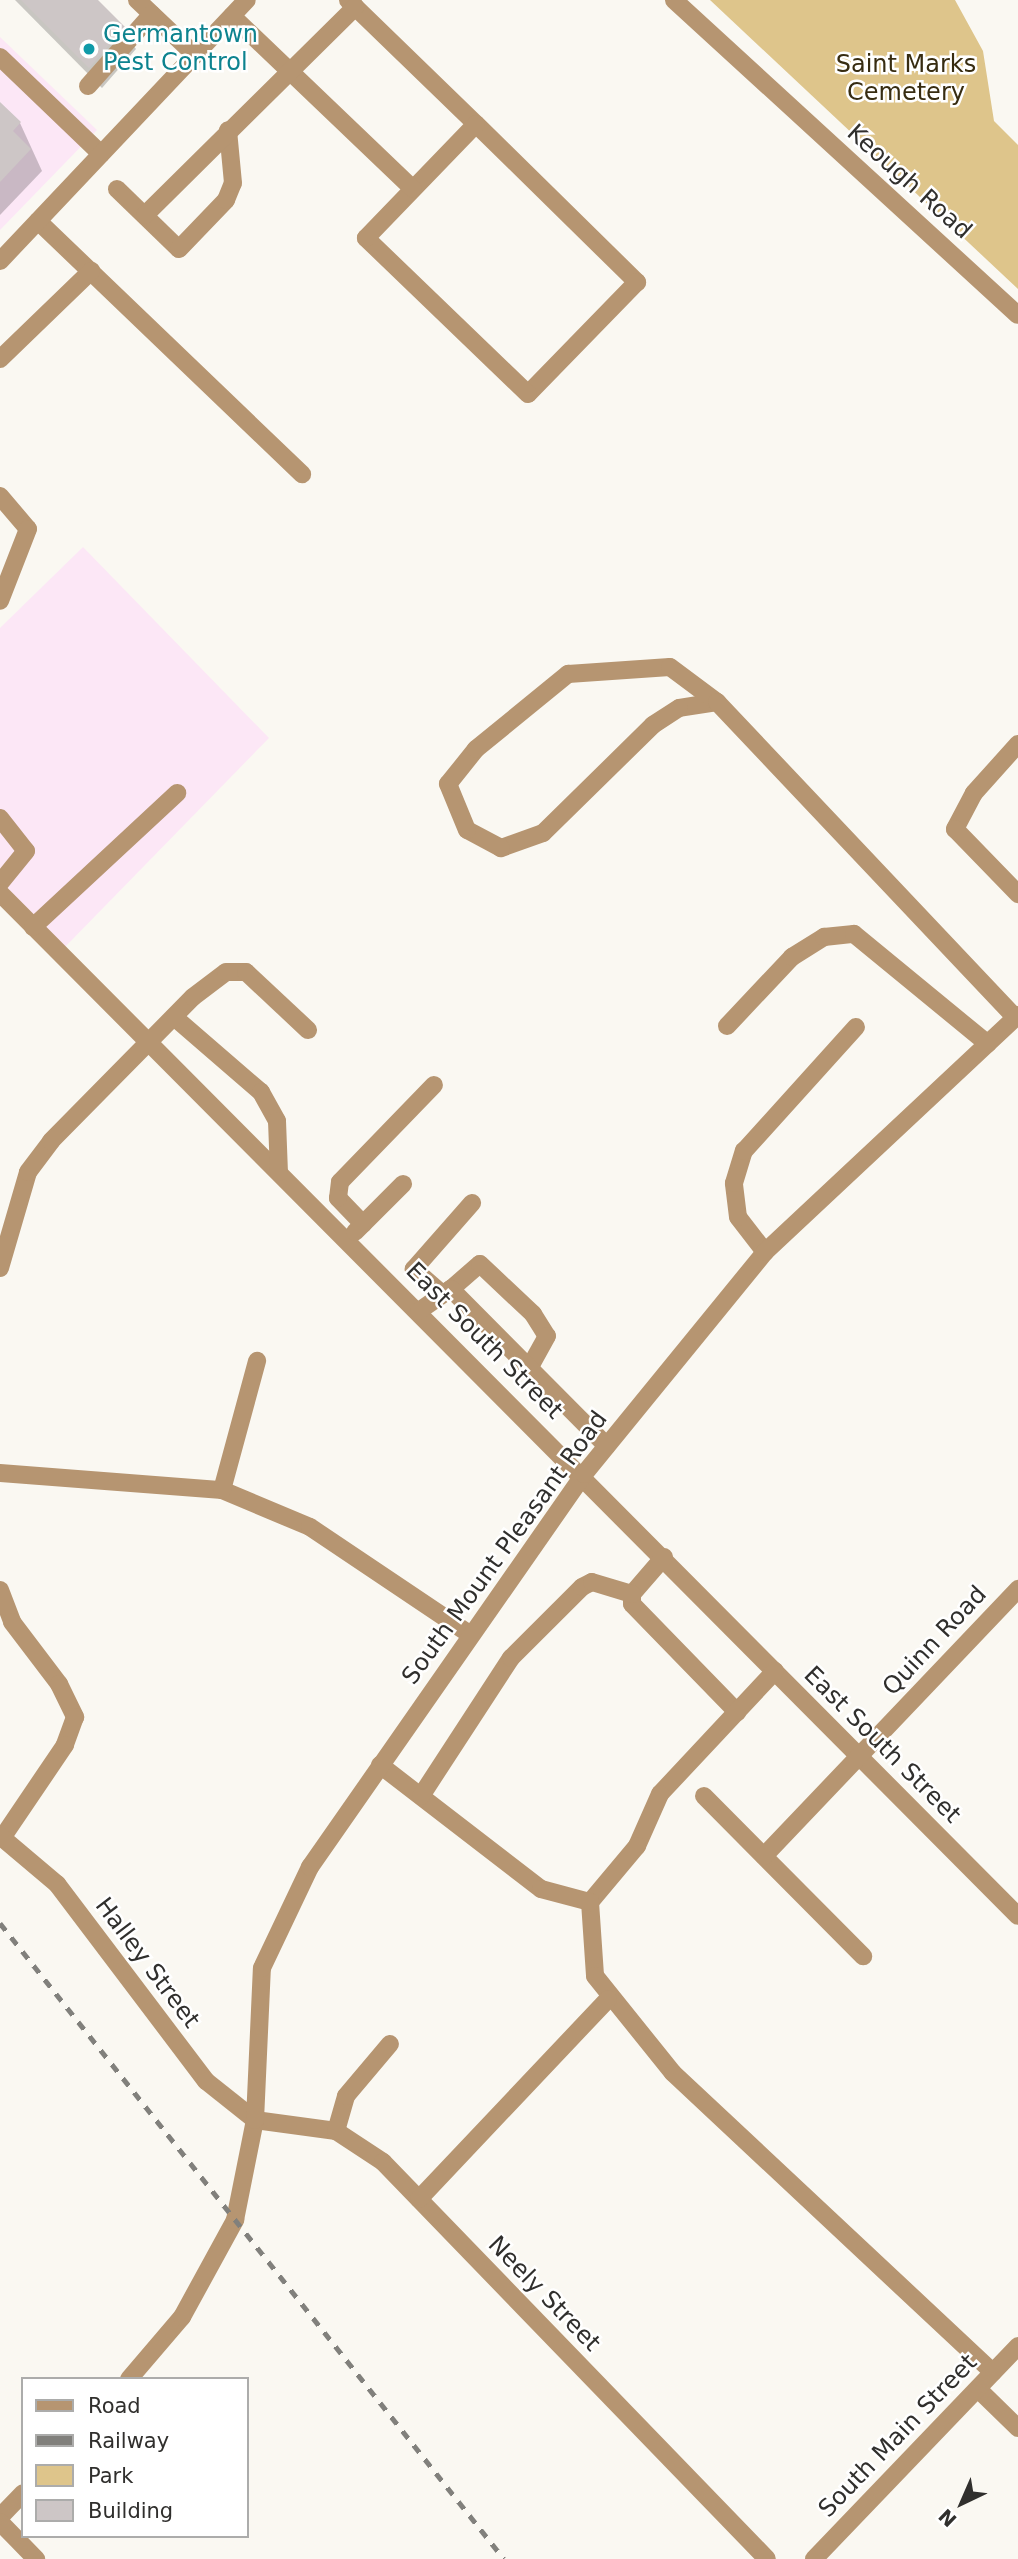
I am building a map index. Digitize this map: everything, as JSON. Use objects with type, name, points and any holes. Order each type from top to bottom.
[{"type":"street","points":[[137,0],[195,55]]},
{"type":"street","points":[[0,261],[247,0]]},
{"type":"street","name":"Keough Road","points":[[674,0],[1018,316]]},
{"type":"street","points":[[145,215],[351,4],[476,124],[637,282],[527,394],[366,238],[476,124]]},
{"type":"street","points":[[88,86],[152,15]]},
{"type":"street","points":[[232,16],[413,189]]},
{"type":"street","points":[[0,57],[101,154]]},
{"type":"street","points":[[117,189],[179,249],[226,200],[233,183],[228,130]]},
{"type":"street","points":[[38,221],[302,474]]},
{"type":"street","points":[[0,359],[91,271]]},
{"type":"street","points":[[0,496],[28,529],[0,601]]},
{"type":"street","points":[[717,702],[679,708],[662,719],[543,833],[501,848],[467,830],[447,783],[476,749],[568,674],[670,667],[717,702],[1017,1016]]},
{"type":"street","points":[[1018,744],[974,793],[955,829],[1018,894]]},
{"type":"street","points":[[33,927],[177,793]]},
{"type":"street","points":[[0,818],[26,851],[0,883]]},
{"type":"street","name":"East South Street","points":[[0,893],[584,1474],[1018,1916]]},
{"type":"street","points":[[727,1026],[792,957],[824,937],[853,934],[988,1044]]},
{"type":"street","points":[[0,1268],[28,1172],[174,1017],[226,972],[246,972],[308,1030]]},
{"type":"street","name":"South Mount Pleasant Road","points":[[131,2377],[189,2306],[235,2220],[255,2120],[262,1968],[310,1867],[469,1634],[584,1474],[765,1252],[1017,1016]]},
{"type":"street","points":[[174,1017],[261,1092],[277,1121],[279,1172]]},
{"type":"street","points":[[765,1252],[738,1217],[734,1182],[744,1151],[856,1027]]},
{"type":"street","points":[[363,1224],[338,1198],[340,1182],[434,1085]]},
{"type":"street","points":[[347,1239],[403,1184]]},
{"type":"street","points":[[472,1203],[414,1269],[446,1290],[607,1446]]},
{"type":"street","points":[[419,1311],[480,1264],[533,1314],[547,1336],[529,1368]]},
{"type":"street","points":[[222,1490],[257,1361]]},
{"type":"street","points":[[0,1473],[222,1490],[310,1527],[469,1634]]},
{"type":"street","points":[[664,1557],[632,1594],[632,1604],[737,1712]]},
{"type":"street","points":[[421,1797],[511,1658],[582,1587],[592,1582],[632,1594]]},
{"type":"street","name":"Quinn Road","points":[[764,1856],[1018,1589]]},
{"type":"street","points":[[0,1590],[12,1622],[59,1684],[75,1717],[65,1745],[1,1837]]},
{"type":"street","points":[[775,1671],[660,1794],[637,1846],[590,1902],[595,1976],[608,1999],[673,2073],[993,2372]]},
{"type":"street","points":[[380,1765],[541,1889],[590,1902]]},
{"type":"street","points":[[704,1796],[863,1956]]},
{"type":"street","name":"Halley Street","points":[[1,1837],[57,1884],[206,2081],[255,2120]]},
{"type":"street","points":[[419,2199],[608,1999]]},
{"type":"street","points":[[336,2131],[346,2096],[390,2044]]},
{"type":"street","name":"Neely Street","points":[[255,2120],[336,2131],[383,2162],[767,2559]]},
{"type":"street","name":"South Main Street","points":[[814,2559],[1018,2346]]},
{"type":"street","points":[[978,2389],[1018,2428]]},
{"type":"street","points":[[0,2517],[21,2495]]},
{"type":"street","points":[[0,2522],[36,2559]]},
{"type":"shaded area","points":[[0,37],[97,130],[0,230]]},
{"type":"shaded area","points":[[83,547],[269,738],[64,948],[0,880],[0,628]]},
{"type":"green space","name":"Saint Marks Cemetery","points":[[710,0],[955,0],[983,51],[994,121],[1018,145],[1018,289]]},
{"type":"building","name":"Germantown Pest Control","points":[[21,0],[98,0],[125,27],[89,68]]},
{"type":"building","points":[[0,102],[21,122],[13,131],[31,149],[0,182]]},
{"type":"railway","points":[[0,1923],[504,2559]]},
{"type":"place","name":"Germantown Pest Control","points":[[89,49]]}]
